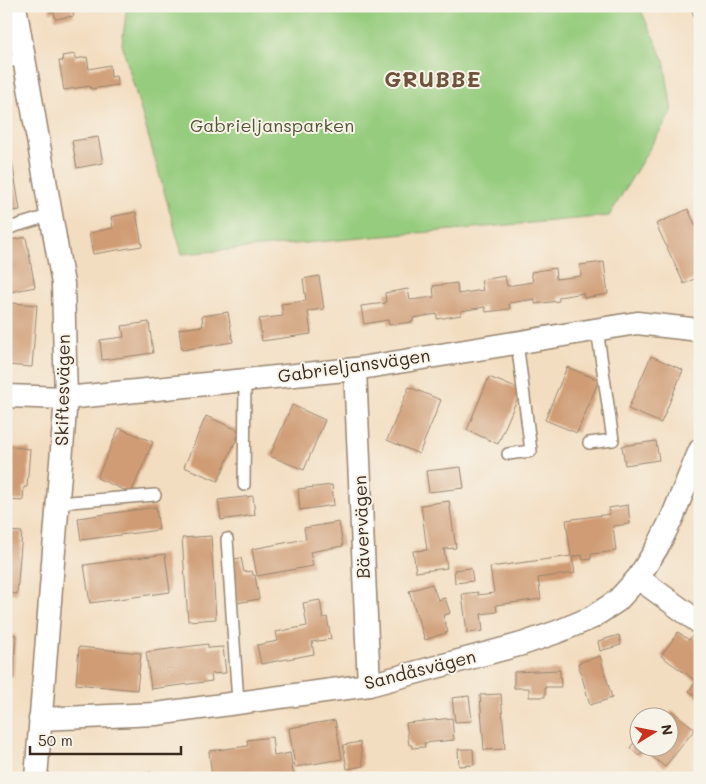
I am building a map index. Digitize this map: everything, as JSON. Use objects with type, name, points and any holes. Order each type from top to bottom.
[{"type":"street","name":"Skiftesvägen","points":[[15,6],[15,60],[51,215],[63,284],[66,398],[36,778]]},
{"type":"street","name":"Gabrieljansvägen","points":[[6,396],[66,398],[355,369],[638,323],[700,330]]},
{"type":"street","name":"Bävervägen","points":[[355,369],[369,685]]},
{"type":"street","name":"Sandåsvägen","points":[[40,720],[156,714],[369,685],[522,644],[557,632],[590,618],[617,601],[638,578],[658,546],[672,518],[700,450]]},
{"type":"street","points":[[638,578],[700,623]]},
{"type":"lane","points":[[6,229],[51,215]]},
{"type":"lane","points":[[589,443],[613,440],[597,329]]},
{"type":"lane","points":[[508,454],[531,451],[517,342]]},
{"type":"lane","points":[[244,485],[245,380]]},
{"type":"lane","points":[[58,502],[155,495]]},
{"type":"lane","points":[[227,539],[238,702]]},
{"type":"green space","name":"Gabrieljansparken","points":[[127,6],[639,6],[664,61],[672,111],[609,216],[182,254],[122,44]]},
{"type":"building","points":[[49,6],[82,7],[72,9],[74,16],[55,19],[54,12],[50,12]]},
{"type":"building","points":[[690,6],[700,6],[700,30]]},
{"type":"building","points":[[75,54],[75,59],[87,57],[89,69],[110,65],[111,77],[116,76],[118,85],[91,89],[90,86],[64,90],[59,61],[63,61],[62,56]]},
{"type":"building","points":[[98,137],[103,163],[77,168],[72,141]]},
{"type":"building","points":[[12,161],[20,210],[6,212],[6,162]]},
{"type":"building","points":[[688,209],[700,235],[700,276],[684,284],[656,224]]},
{"type":"building","points":[[136,212],[142,246],[93,254],[89,233],[113,228],[111,217]]},
{"type":"building","points":[[26,237],[35,287],[10,292],[6,281],[6,241]]},
{"type":"building","points":[[604,262],[608,294],[584,298],[583,293],[559,297],[559,301],[535,304],[535,299],[509,303],[510,309],[486,312],[485,307],[461,311],[461,315],[437,319],[437,314],[413,318],[413,322],[389,325],[388,320],[364,324],[361,306],[386,303],[385,293],[408,289],[410,300],[434,297],[433,286],[457,283],[458,294],[483,290],[481,280],[505,276],[507,286],[533,282],[531,272],[555,268],[556,279],[581,276],[580,265]]},
{"type":"building","points":[[319,276],[324,309],[308,311],[311,334],[262,341],[259,319],[283,316],[281,304],[306,301],[303,279]]},
{"type":"building","points":[[11,303],[37,305],[32,367],[6,365],[6,326],[9,324]]},
{"type":"building","points":[[228,312],[233,342],[182,350],[179,329],[203,326],[202,316]]},
{"type":"building","points":[[149,322],[153,353],[102,360],[100,340],[124,337],[122,326]]},
{"type":"building","points":[[651,356],[683,370],[661,423],[628,409]]},
{"type":"building","points":[[567,367],[599,380],[577,433],[545,420]]},
{"type":"building","points":[[489,377],[521,390],[498,444],[467,430]]},
{"type":"building","points":[[409,387],[441,400],[419,454],[387,440]]},
{"type":"building","points":[[292,405],[325,420],[304,470],[270,456]]},
{"type":"building","points":[[206,416],[240,431],[218,481],[184,467]]},
{"type":"building","points":[[119,428],[153,442],[131,493],[97,478]]},
{"type":"building","points":[[656,441],[659,460],[625,465],[622,446]]},
{"type":"building","points":[[7,446],[30,449],[27,487],[24,487],[23,501],[6,500]]},
{"type":"building","points":[[461,467],[464,488],[429,492],[426,471]]},
{"type":"building","points":[[332,485],[334,505],[300,510],[298,489]]},
{"type":"building","points":[[253,496],[255,515],[221,520],[218,500]]},
{"type":"building","points":[[449,501],[456,548],[444,549],[447,568],[416,572],[413,551],[427,550],[421,505]]},
{"type":"building","points":[[628,505],[630,524],[613,526],[616,551],[591,554],[591,559],[583,560],[582,555],[572,557],[575,573],[538,578],[541,599],[496,605],[497,612],[481,614],[483,631],[467,633],[462,594],[494,593],[490,567],[571,556],[566,520],[610,514],[609,508]]},
{"type":"building","points":[[156,507],[159,530],[81,540],[78,518]]},
{"type":"building","points":[[339,522],[343,546],[310,552],[313,566],[257,576],[252,549],[306,539],[304,528]]},
{"type":"building","points":[[6,531],[22,532],[17,594],[6,593]]},
{"type":"building","points":[[211,536],[216,619],[188,621],[182,538]]},
{"type":"building","points":[[165,554],[170,592],[90,603],[84,565]]},
{"type":"building","points":[[241,558],[244,572],[252,571],[253,575],[255,575],[259,599],[237,603],[234,559]]},
{"type":"building","points":[[471,568],[473,581],[455,583],[454,570]]},
{"type":"building","points":[[432,584],[438,600],[445,598],[450,613],[443,616],[448,632],[425,640],[409,591]]},
{"type":"building","points":[[320,600],[323,618],[327,617],[331,639],[312,642],[314,654],[261,664],[257,645],[278,641],[276,632],[307,626],[303,603]]},
{"type":"building","points":[[678,632],[689,640],[692,636],[700,641],[700,699],[689,691],[696,681],[661,656]]},
{"type":"building","points":[[6,634],[16,635],[13,677],[6,677]]},
{"type":"building","points":[[619,635],[621,645],[600,651],[598,641]]},
{"type":"building","points":[[208,644],[208,648],[223,647],[226,673],[211,674],[212,681],[151,689],[146,652]]},
{"type":"building","points":[[79,647],[141,653],[137,690],[76,684]]},
{"type":"building","points":[[600,656],[612,698],[590,705],[578,663]]},
{"type":"building","points":[[560,670],[561,687],[545,687],[545,697],[529,697],[529,688],[514,688],[514,672]]},
{"type":"building","points":[[501,694],[505,749],[484,750],[480,695]]},
{"type":"building","points":[[469,696],[472,721],[455,722],[452,698]]},
{"type":"building","points":[[678,716],[695,729],[678,751]]},
{"type":"building","points":[[452,718],[454,740],[424,743],[425,747],[412,748],[412,745],[409,745],[406,723]]},
{"type":"building","points":[[335,720],[342,759],[295,767],[289,728]]},
{"type":"building","points":[[272,737],[274,756],[290,753],[294,778],[212,778],[209,751],[248,746],[247,740]]},
{"type":"building","points":[[360,742],[363,766],[347,769],[343,745]]},
{"type":"building","points":[[458,749],[473,749],[474,765],[459,766]]},
{"type":"building","points":[[651,756],[674,756],[665,767]]},
{"type":"building","points":[[133,772],[133,776],[151,772],[152,778],[123,778],[122,774]]},
{"type":"district","name":"GRUBBE","points":[[433,79]]}]
